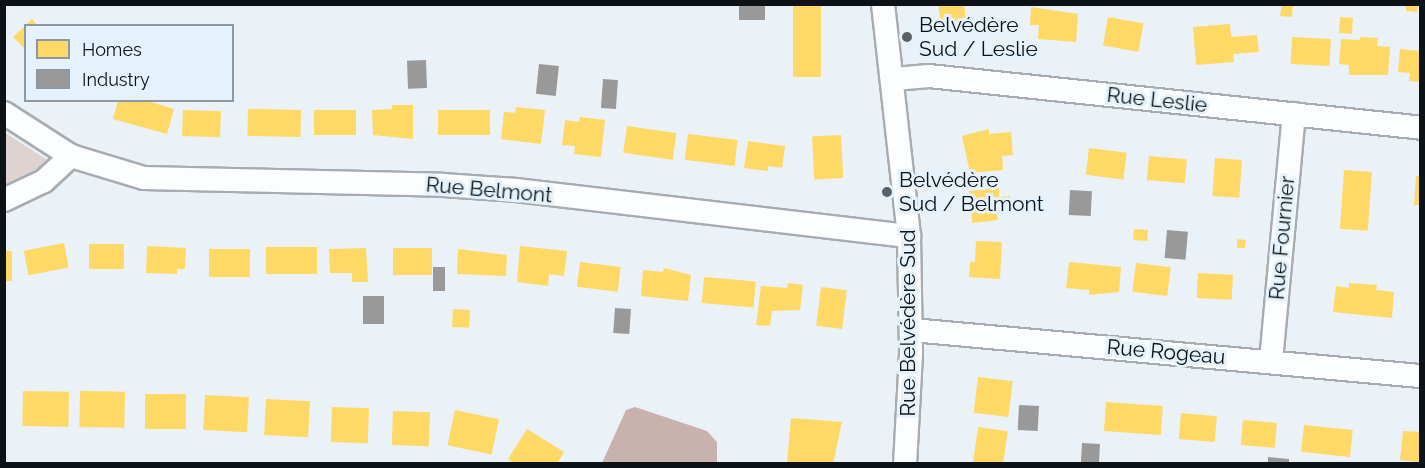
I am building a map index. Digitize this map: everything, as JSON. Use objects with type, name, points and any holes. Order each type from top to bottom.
[{"type":"street","name":"Rue Belvédère Sud","points":[[883,4],[894,79],[909,236],[912,330],[905,464]]},
{"type":"street","name":"Rue Leslie","points":[[894,79],[929,76],[1420,128]]},
{"type":"street","name":"Rue Belmont","points":[[4,113],[71,156],[115,172],[154,179],[485,188],[909,236]]},
{"type":"street","name":"Rue Fournier","points":[[1271,361],[1294,114]]},
{"type":"street","points":[[4,200],[44,181],[71,156]]},
{"type":"street","name":"Rue Rogeau","points":[[912,330],[1420,376]]},
{"type":"shaded area","points":[[4,132],[49,161],[40,173],[4,191]]},
{"type":"shaded area","points":[[635,407],[707,431],[717,442],[717,463],[602,463],[626,410]]},
{"type":"building: Homes","points":[[793,4],[821,4],[821,77],[793,77]]},
{"type":"building: Homes","points":[[938,4],[964,4],[967,27],[942,30]]},
{"type":"building: Homes","points":[[1282,4],[1293,4],[1292,17],[1280,16]]},
{"type":"building: Homes","points":[[1406,4],[1418,4],[1417,12],[1406,11]]},
{"type":"building: Homes","points":[[1031,7],[1078,14],[1076,42],[1038,39],[1039,25],[1030,25]]},
{"type":"building: Homes","points":[[1108,17],[1143,23],[1138,52],[1103,46]]},
{"type":"building: Homes","points":[[1340,17],[1353,18],[1352,34],[1339,33]]},
{"type":"building: Homes","points":[[32,19],[36,24],[27,24]]},
{"type":"building: Homes","points":[[1230,24],[1231,37],[1257,35],[1259,52],[1233,54],[1234,62],[1196,65],[1193,27]]},
{"type":"building: Homes","points":[[24,27],[24,48],[13,37]]},
{"type":"building: Homes","points":[[1292,37],[1331,39],[1330,66],[1291,64]]},
{"type":"building: Homes","points":[[1360,37],[1378,38],[1377,46],[1390,47],[1388,75],[1349,75],[1349,65],[1339,64],[1341,39],[1360,40]]},
{"type":"building: Homes","points":[[1400,49],[1420,51],[1420,82],[1409,81],[1410,73],[1398,72]]},
{"type":"building: Homes","points":[[117,102],[151,102],[174,109],[167,134],[113,119]]},
{"type":"building: Homes","points":[[392,105],[413,105],[413,139],[373,135],[372,110],[392,109]]},
{"type":"building: Homes","points":[[516,107],[545,110],[541,144],[501,139],[504,112],[515,113]]},
{"type":"building: Homes","points":[[248,109],[301,110],[301,137],[248,136]]},
{"type":"building: Homes","points":[[183,110],[221,111],[220,137],[182,136]]},
{"type":"building: Homes","points":[[314,110],[356,110],[356,135],[314,135]]},
{"type":"building: Homes","points":[[438,110],[490,110],[490,135],[438,135]]},
{"type":"building: Homes","points":[[580,117],[605,120],[601,157],[574,154],[575,146],[562,145],[565,120],[579,122]]},
{"type":"building: Homes","points":[[627,126],[677,133],[673,160],[623,153]]},
{"type":"building: Homes","points":[[989,129],[989,134],[1011,132],[1013,155],[1002,156],[1003,170],[970,173],[962,136]]},
{"type":"building: Homes","points":[[688,134],[738,140],[734,166],[685,160]]},
{"type":"building: Homes","points":[[841,135],[843,178],[814,179],[812,137]]},
{"type":"building: Homes","points":[[748,141],[785,146],[782,168],[768,166],[768,171],[744,168]]},
{"type":"building: Homes","points":[[1089,148],[1127,153],[1123,179],[1086,175]]},
{"type":"building: Homes","points":[[1149,156],[1187,159],[1185,183],[1147,180]]},
{"type":"building: Homes","points":[[1215,158],[1242,160],[1239,198],[1212,196]]},
{"type":"building: Homes","points":[[1344,170],[1372,172],[1368,231],[1340,229]]},
{"type":"building: Homes","points":[[1416,176],[1420,176],[1420,205],[1414,205]]},
{"type":"building: Homes","points":[[999,188],[999,197],[1010,196],[1011,213],[997,214],[998,220],[972,223],[969,191]]},
{"type":"building: Homes","points":[[1134,229],[1148,230],[1147,241],[1133,240]]},
{"type":"building: Homes","points":[[1237,239],[1246,240],[1245,248],[1237,248]]},
{"type":"building: Homes","points":[[976,241],[1002,242],[1000,279],[969,277],[970,262],[975,262]]},
{"type":"building: Homes","points":[[64,243],[69,268],[29,275],[24,251]]},
{"type":"building: Homes","points":[[89,244],[124,244],[124,269],[89,269]]},
{"type":"building: Homes","points":[[147,246],[186,248],[185,269],[177,269],[177,274],[146,273]]},
{"type":"building: Homes","points":[[520,246],[567,251],[564,276],[549,274],[548,286],[517,282]]},
{"type":"building: Homes","points":[[266,247],[317,247],[317,274],[266,274]]},
{"type":"building: Homes","points":[[366,248],[368,282],[352,282],[352,273],[330,273],[329,249]]},
{"type":"building: Homes","points":[[393,248],[432,248],[432,275],[393,275]]},
{"type":"building: Homes","points":[[209,249],[250,249],[250,277],[209,277]]},
{"type":"building: Homes","points":[[458,249],[507,255],[506,276],[457,274]]},
{"type":"building: Homes","points":[[4,251],[12,251],[12,281],[4,281]]},
{"type":"building: Homes","points":[[580,262],[621,267],[618,292],[577,287]]},
{"type":"building: Homes","points":[[1069,262],[1121,267],[1119,292],[1089,295],[1089,290],[1066,288]]},
{"type":"building: Homes","points":[[1136,263],[1171,267],[1167,296],[1132,292]]},
{"type":"building: Homes","points":[[664,268],[691,275],[688,301],[641,296],[643,270],[663,272]]},
{"type":"building: Homes","points":[[1198,273],[1233,275],[1232,300],[1197,298]]},
{"type":"building: Homes","points":[[704,277],[756,282],[754,307],[702,303]]},
{"type":"building: Homes","points":[[788,283],[803,285],[800,310],[772,311],[770,326],[756,325],[761,286],[787,288]]},
{"type":"building: Homes","points":[[1349,283],[1377,285],[1376,290],[1394,292],[1392,318],[1333,312],[1336,286],[1349,288]]},
{"type":"building: Homes","points":[[821,287],[847,290],[842,329],[816,326]]},
{"type":"building: Homes","points":[[453,309],[470,310],[469,328],[452,327]]},
{"type":"building: Homes","points":[[978,377],[1013,381],[1008,417],[974,413]]},
{"type":"building: Homes","points":[[23,391],[69,392],[68,427],[22,426]]},
{"type":"building: Homes","points":[[80,391],[125,392],[124,428],[79,427]]},
{"type":"building: Homes","points":[[145,394],[186,394],[186,429],[145,429]]},
{"type":"building: Homes","points":[[205,395],[249,397],[247,432],[203,430]]},
{"type":"building: Homes","points":[[266,399],[310,401],[308,437],[264,435]]},
{"type":"building: Homes","points":[[1106,402],[1163,406],[1161,435],[1104,431]]},
{"type":"building: Homes","points":[[332,407],[369,408],[368,443],[331,442]]},
{"type":"building: Homes","points":[[455,410],[499,419],[492,455],[448,445]]},
{"type":"building: Homes","points":[[393,411],[430,412],[429,446],[392,445]]},
{"type":"building: Homes","points":[[1181,413],[1217,416],[1215,442],[1179,439]]},
{"type":"building: Homes","points":[[791,418],[842,422],[833,464],[787,464]]},
{"type":"building: Homes","points":[[1243,420],[1277,423],[1275,448],[1241,445]]},
{"type":"building: Homes","points":[[1304,425],[1353,430],[1350,457],[1301,452]]},
{"type":"building: Homes","points":[[978,427],[1008,431],[1003,464],[973,464]]},
{"type":"building: Homes","points":[[527,429],[564,452],[557,464],[515,464],[508,459]]},
{"type":"building: Homes","points":[[1403,431],[1420,432],[1420,462],[1400,460]]},
{"type":"building: Industry","points":[[739,4],[765,4],[765,20],[739,20]]},
{"type":"building: Industry","points":[[426,60],[427,88],[408,89],[407,61]]},
{"type":"building: Industry","points":[[539,64],[559,66],[556,96],[536,94]]},
{"type":"building: Industry","points":[[603,79],[618,80],[616,109],[601,108]]},
{"type":"building: Industry","points":[[1070,190],[1092,191],[1091,216],[1069,215]]},
{"type":"building: Industry","points":[[1167,230],[1188,232],[1185,260],[1165,258]]},
{"type":"building: Industry","points":[[433,267],[445,267],[445,291],[433,291]]},
{"type":"building: Industry","points":[[363,296],[384,296],[384,324],[363,324]]},
{"type":"building: Industry","points":[[615,308],[631,309],[629,334],[613,333]]},
{"type":"building: Industry","points":[[1019,405],[1039,406],[1038,431],[1018,430]]},
{"type":"building: Industry","points":[[1082,443],[1100,444],[1099,464],[1081,464]]},
{"type":"building: Industry","points":[[1268,457],[1289,459],[1289,464],[1268,464]]},
{"type":"place","name":"Belvédère Sud / Leslie","points":[[907,37]]},
{"type":"place","name":"Belvédère Sud / Belmont","points":[[887,192]]}]
